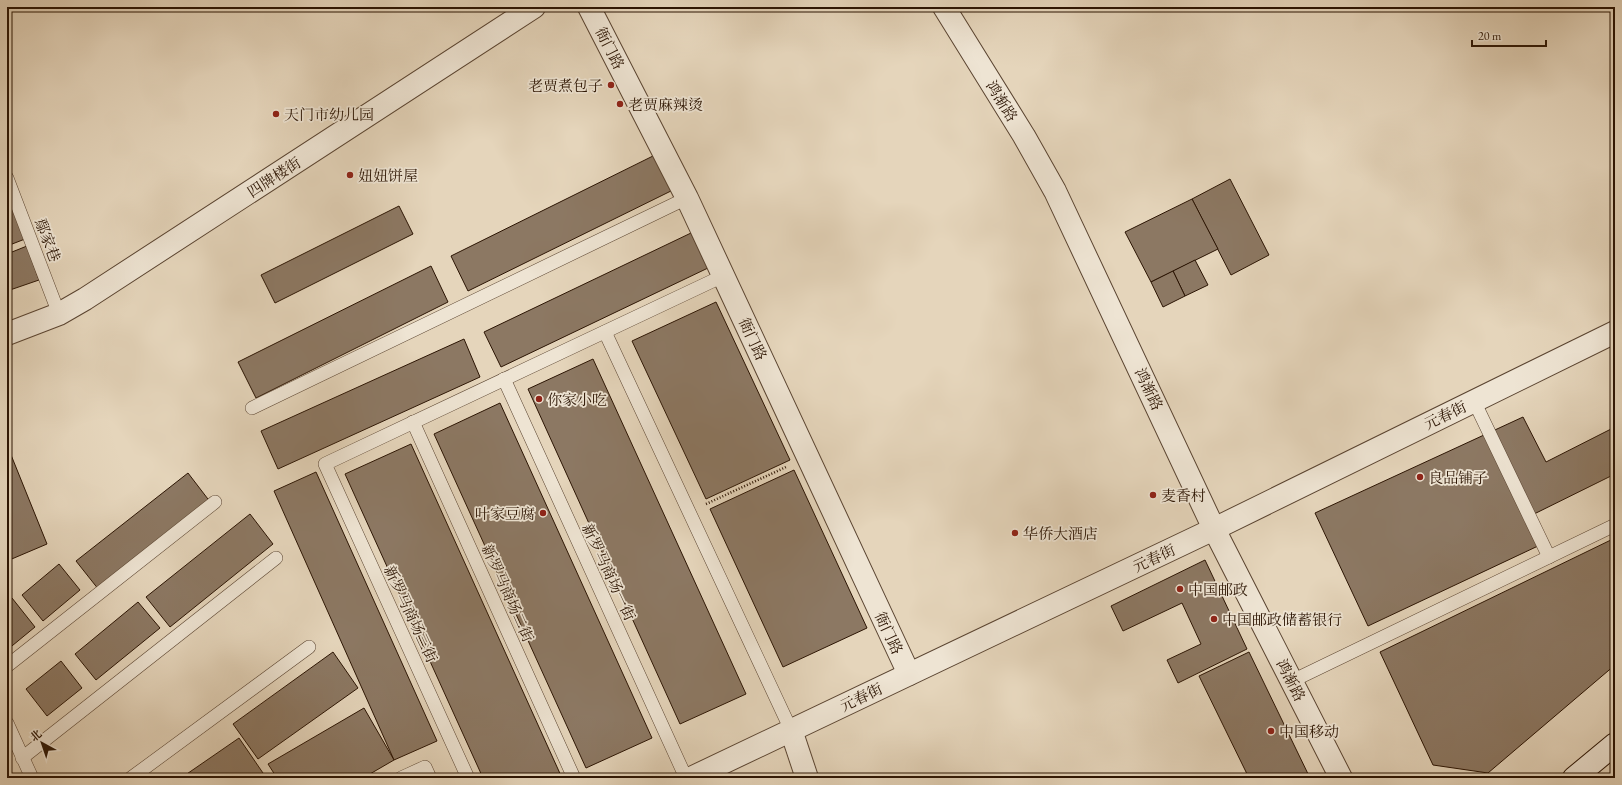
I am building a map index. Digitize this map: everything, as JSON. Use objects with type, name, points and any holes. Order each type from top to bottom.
[{"type":"street","name":"四牌楼街","points":[[7,334],[59,314],[85,299],[534,7]]},
{"type":"street","name":"衙门路","points":[[589,7],[687,198],[909,674]]},
{"type":"street","name":"鸿渐路","points":[[944,7],[1024,136],[1055,191],[1214,529],[1341,778]]},
{"type":"street","name":"元春街","points":[[691,778],[1214,529],[1615,332]]},
{"type":"street","points":[[791,730],[807,778]]},
{"type":"street","points":[[1574,778],[1615,744]]},
{"type":"street","points":[[1598,778],[1615,764]]},
{"type":"lane","name":"鄢家巷","points":[[7,178],[59,314]]},
{"type":"lane","points":[[252,408],[687,198]]},
{"type":"lane","points":[[412,422],[723,276]]},
{"type":"lane","points":[[604,332],[791,730]]},
{"type":"lane","name":"新罗马商场一街","points":[[504,379],[686,778]]},
{"type":"lane","points":[[1474,401],[1549,558]]},
{"type":"lane","name":"新罗马商场三街","points":[[412,422],[325,464],[468,778]]},
{"type":"lane","name":"新罗马商场二街","points":[[412,422],[574,778]]},
{"type":"lane","points":[[7,666],[214,502]]},
{"type":"lane","points":[[1292,681],[1615,525]]},
{"type":"lane","points":[[22,758],[276,558]]},
{"type":"lane","points":[[132,778],[309,647]]},
{"type":"lane","points":[[7,723],[32,778]]},
{"type":"lane","points":[[401,778],[425,767],[430,778]]},
{"type":"path","points":[[689,512],[808,457]]},
{"type":"building","points":[[657,154],[675,189],[468,291],[451,256]]},
{"type":"building","points":[[1230,179],[1269,255],[1231,275],[1192,199]]},
{"type":"building","points":[[7,194],[25,239],[7,246]]},
{"type":"building","points":[[1192,199],[1218,249],[1151,282],[1125,232]]},
{"type":"building","points":[[399,206],[413,234],[275,303],[261,275]]},
{"type":"building","points":[[691,233],[708,268],[501,367],[484,332]]},
{"type":"building","points":[[27,246],[39,280],[7,291],[7,254]]},
{"type":"building","points":[[1195,260],[1208,285],[1185,296],[1173,271]]},
{"type":"building","points":[[431,266],[448,302],[256,398],[238,362]]},
{"type":"building","points":[[1173,271],[1185,296],[1163,307],[1151,282]]},
{"type":"building","points":[[716,302],[790,460],[706,499],[632,341]]},
{"type":"building","points":[[464,339],[480,377],[278,469],[261,431]]},
{"type":"building","points":[[593,359],[746,694],[680,724],[528,389]]},
{"type":"building","points":[[500,403],[652,738],[586,768],[434,434]]},
{"type":"building","points":[[1523,417],[1546,462],[1615,427],[1615,474],[1526,518],[1538,546],[1368,626],[1315,513]]},
{"type":"building","points":[[411,444],[562,778],[483,778],[345,474]]},
{"type":"building","points":[[7,445],[47,544],[7,561]]},
{"type":"building","points":[[794,470],[867,628],[783,667],[710,509]]},
{"type":"building","points":[[316,472],[437,741],[394,760],[274,491]]},
{"type":"building","points":[[188,473],[211,503],[99,590],[76,561]]},
{"type":"building","points":[[250,514],[273,544],[170,627],[146,597]]},
{"type":"building","points":[[1615,538],[1615,665],[1488,773],[1433,765],[1380,652]]},
{"type":"building","points":[[1205,560],[1247,649],[1178,683],[1167,660],[1201,644],[1182,603],[1123,631],[1111,606]]},
{"type":"building","points":[[59,564],[80,590],[43,621],[22,595]]},
{"type":"building","points":[[12,598],[35,627],[7,650],[7,602]]},
{"type":"building","points":[[138,602],[160,628],[96,680],[75,654]]},
{"type":"building","points":[[333,652],[358,688],[258,759],[233,724]]},
{"type":"building","points":[[1249,652],[1310,778],[1244,778],[1248,776],[1199,676]]},
{"type":"building","points":[[61,661],[82,688],[47,716],[26,689]]},
{"type":"building","points":[[364,708],[394,760],[363,778],[277,778],[268,764]]},
{"type":"building","points":[[239,738],[263,773],[255,778],[181,778]]},
{"type":"place","name":"老贾煮包子","points":[[611,85]]},
{"type":"place","name":"老贾麻辣烫","points":[[620,104]]},
{"type":"place","name":"天门市幼儿园","points":[[276,114]]},
{"type":"place","name":"妞妞饼屋","points":[[350,175]]},
{"type":"place","name":"你家小吃","points":[[539,399]]},
{"type":"place","name":"良品铺子","points":[[1420,477]]},
{"type":"place","name":"麦香村","points":[[1153,495]]},
{"type":"place","name":"叶家豆腐","points":[[543,513]]},
{"type":"place","name":"华侨大酒店","points":[[1015,533]]},
{"type":"place","name":"中国邮政","points":[[1180,589]]},
{"type":"place","name":"中国邮政储蓄银行","points":[[1214,619]]},
{"type":"place","name":"中国移动","points":[[1271,731]]}]
